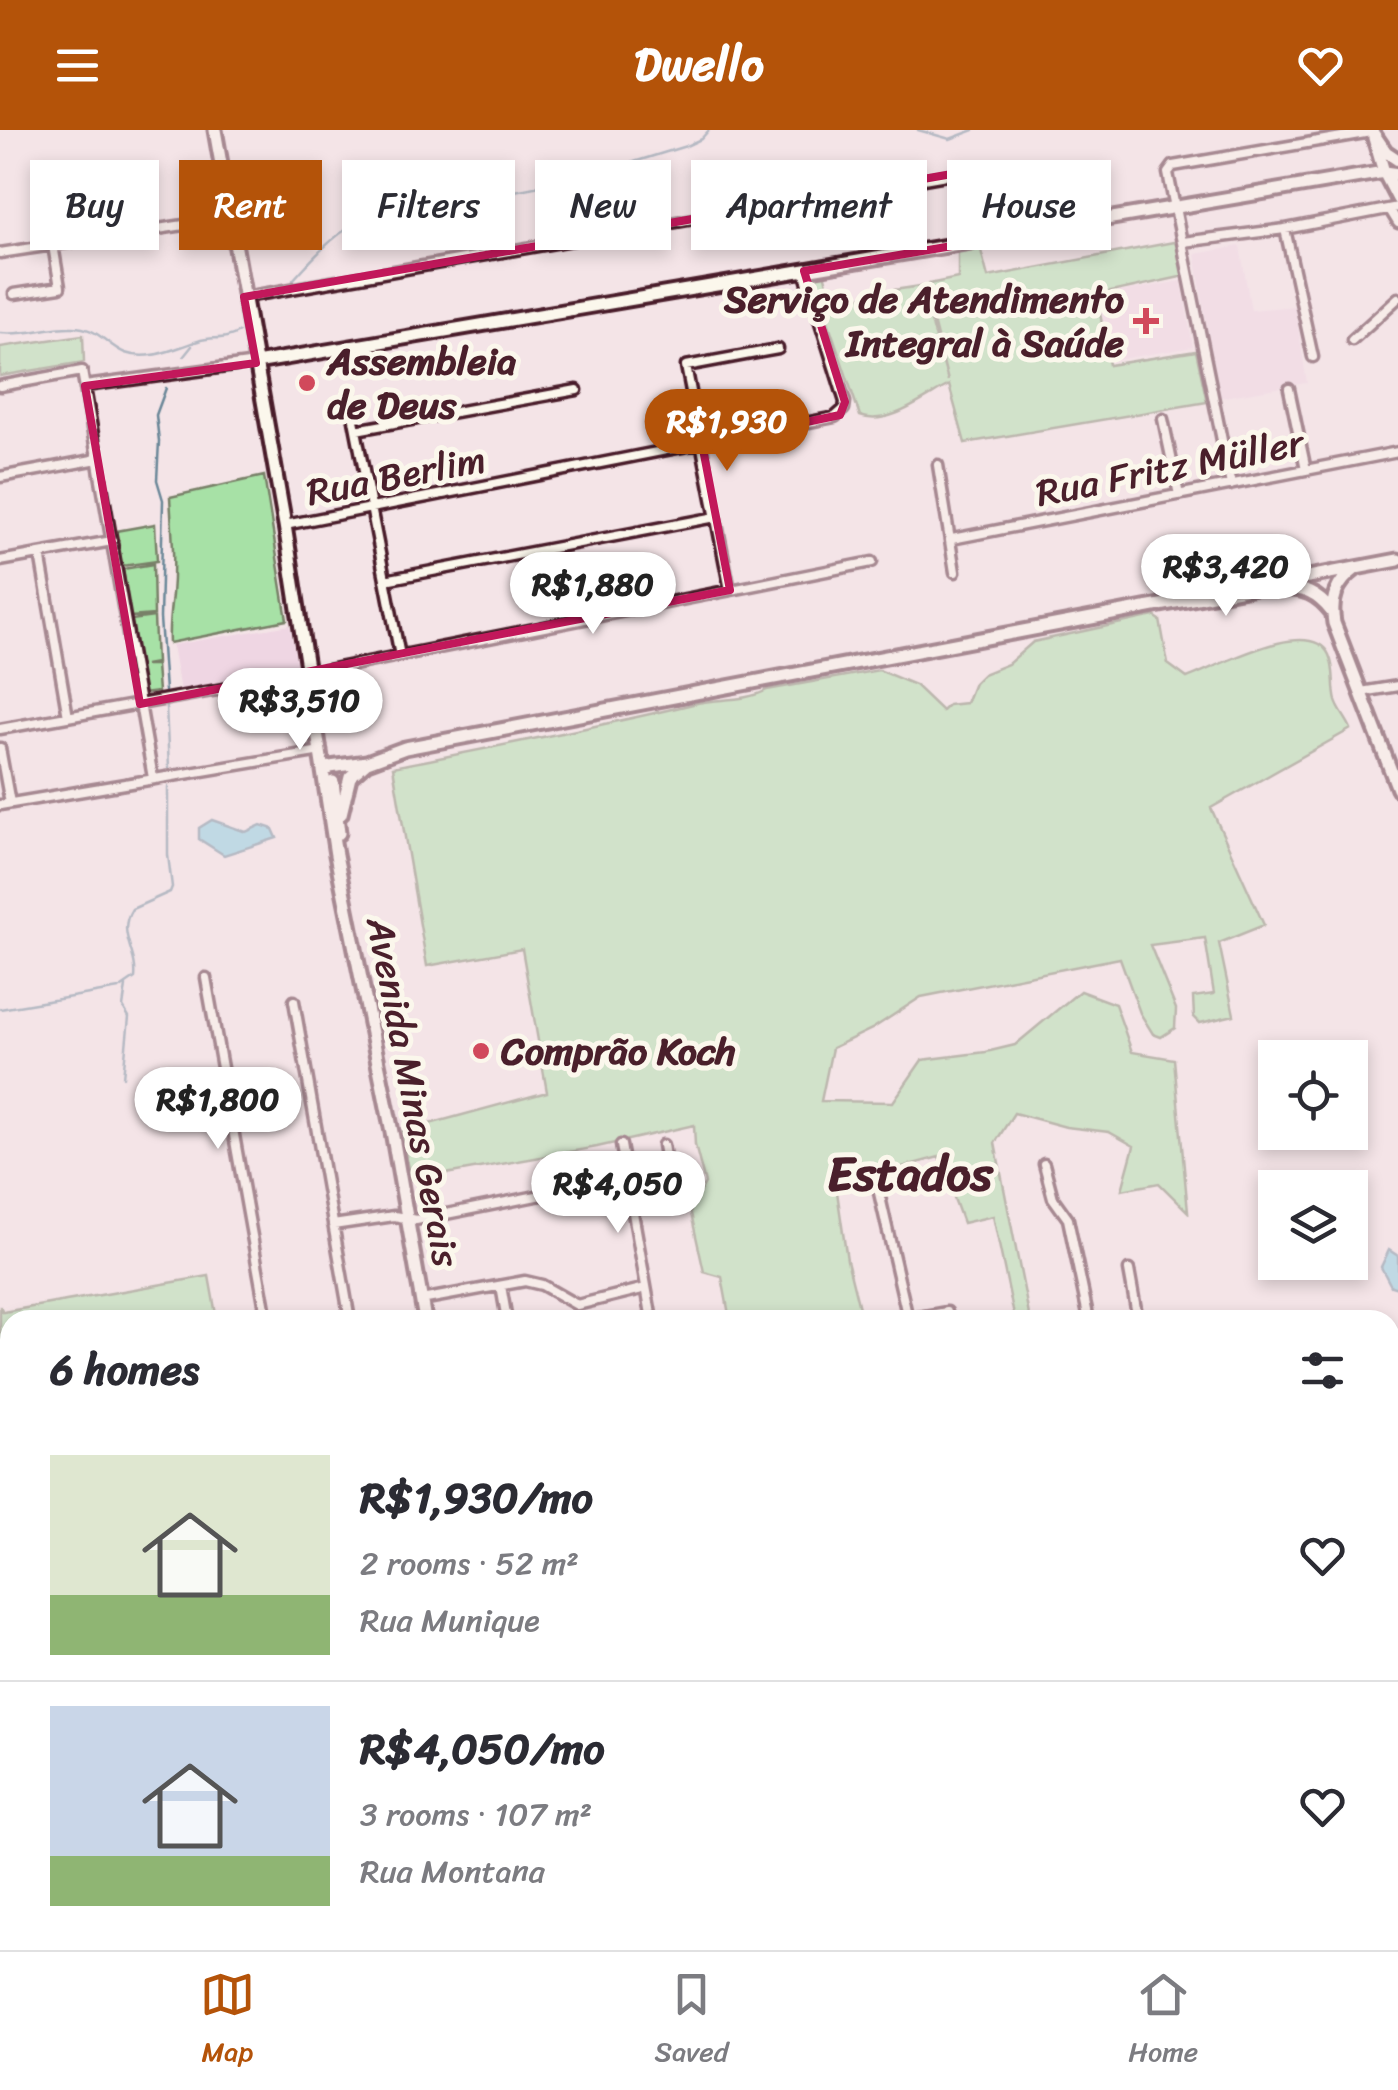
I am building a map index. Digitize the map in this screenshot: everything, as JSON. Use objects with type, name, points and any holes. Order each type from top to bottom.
[{"type":"street","name":"Avenida Minas Gerais","points":[[215,130],[220,160]]},
{"type":"street","points":[[1372,133],[1398,160]]},
{"type":"street","points":[[1372,133],[1398,223]]},
{"type":"street","points":[[1231,485],[1168,173],[1173,166],[1372,133]]},
{"type":"street","points":[[1111,219],[1384,172],[1398,174]]},
{"type":"street","points":[[244,298],[947,175]]},
{"type":"street","points":[[1183,242],[1285,229],[1395,205]]},
{"type":"street","points":[[1285,229],[1313,358]]},
{"type":"street","points":[[85,386],[256,363],[947,246]]},
{"type":"street","points":[[0,253],[30,248]]},
{"type":"street","points":[[14,294],[60,287],[54,250]]},
{"type":"street","name":"Avenida Minas Gerais","points":[[236,250],[320,751],[340,840],[342,876]]},
{"type":"street","name":"Rua Berlim","points":[[285,526],[835,417],[844,409],[845,402],[804,270]]},
{"type":"street","points":[[1352,340],[1398,298]]},
{"type":"street","points":[[730,590],[686,366],[778,349]]},
{"type":"street","points":[[0,386],[82,371],[153,778]]},
{"type":"street","points":[[1289,389],[1306,470]]},
{"type":"street","points":[[356,430],[578,390]]},
{"type":"street","points":[[349,394],[400,656]]},
{"type":"street","points":[[1163,419],[1179,495]]},
{"type":"street","name":"Rua Fritz Müller","points":[[952,539],[1398,452]]},
{"type":"street","points":[[0,476],[98,458]]},
{"type":"street","points":[[938,465],[954,572]]},
{"type":"street","points":[[386,580],[716,517]]},
{"type":"street","points":[[0,560],[112,541]]},
{"type":"street","points":[[40,554],[68,717]]},
{"type":"street","points":[[328,774],[404,748],[1398,560]]},
{"type":"street","points":[[0,729],[308,677],[872,562]]},
{"type":"street","points":[[1357,567],[1338,585],[1332,612],[1398,789]]},
{"type":"street","points":[[1143,608],[1292,588],[1316,595],[1332,612]]},
{"type":"street","name":"Avenida Minas Gerais","points":[[308,677],[322,722],[342,876],[423,1310]]},
{"type":"street","points":[[1361,692],[1398,686]]},
{"type":"street","points":[[0,748],[5,804],[320,751]]},
{"type":"street","points":[[340,840],[350,777],[367,762]]},
{"type":"street","points":[[328,774],[350,777]]},
{"type":"street","points":[[206,978],[265,1310]]},
{"type":"street","points":[[294,1000],[348,1310]]},
{"type":"street","points":[[622,1145],[650,1310]]},
{"type":"street","points":[[631,1198],[670,1190],[663,1146]]},
{"type":"street","points":[[1044,1164],[1050,1191],[1068,1219],[1087,1310]]},
{"type":"street","points":[[333,1225],[394,1216],[416,1220],[627,1178]]},
{"type":"street","points":[[877,1184],[903,1310]]},
{"type":"street","points":[[1128,1270],[1136,1310]]},
{"type":"street","points":[[421,1300],[525,1282],[542,1286],[578,1306],[646,1288]]},
{"type":"street","points":[[501,1286],[505,1310]]},
{"type":"street","points":[[578,1306],[579,1310]]},
{"type":"highlighted area","points":[[952,174],[964,244],[804,271],[845,402],[840,415],[702,444],[730,590],[140,704],[85,386],[256,363],[244,297]]},
{"type":"shaded area","points":[[1240,246],[1251,310],[1295,306],[1307,383],[1218,398],[1195,254]]},
{"type":"shaded area","name":"Serviço de Atendimento Integral à Saúde","points":[[1182,281],[1193,347],[1110,361],[1099,295]]},
{"type":"shaded area","points":[[290,625],[298,671],[180,691],[172,645]]},
{"type":"green space","points":[[1179,241],[1185,276],[1097,295],[1109,365],[1196,351],[1207,402],[965,443],[949,385],[894,414],[882,418],[860,416],[812,274],[824,272],[832,305],[921,286],[948,381],[924,285],[958,278],[958,250],[981,250],[988,277]]},
{"type":"green space","points":[[83,335],[84,362],[0,376],[0,347]]},
{"type":"green space","points":[[264,476],[287,620],[169,643],[173,570],[170,497]]},
{"type":"green space","points":[[155,524],[157,561],[122,566],[116,531]]},
{"type":"green space","points":[[153,564],[154,615],[130,617],[123,569]]},
{"type":"green space","points":[[1154,616],[1160,620],[1168,664],[1187,678],[1240,655],[1284,642],[1303,640],[1319,644],[1329,655],[1336,701],[1351,729],[1211,808],[1264,925],[1219,943],[1234,1015],[1200,1023],[1194,1017],[1193,997],[1214,994],[1205,938],[1150,945],[1176,1009],[1175,1028],[1161,1037],[1153,1034],[1140,1013],[1120,958],[921,997],[872,1029],[832,1048],[821,1101],[893,1102],[922,1060],[1015,1045],[1080,991],[1115,1004],[1132,1052],[1174,1059],[1188,1212],[1159,1183],[1122,1190],[1134,1146],[1109,1132],[1066,1127],[1014,1113],[995,1143],[1028,1310],[1013,1310],[993,1216],[963,1223],[939,1157],[836,1185],[847,1260],[860,1310],[728,1310],[722,1277],[704,1272],[690,1209],[705,1183],[694,1125],[597,1147],[412,1180],[400,1132],[547,1092],[522,949],[427,966],[393,767],[693,704],[879,670],[915,685],[942,711],[948,705],[966,703],[974,683],[983,674],[1008,664],[1033,642]]},
{"type":"green space","points":[[154,617],[156,663],[145,665],[156,665],[158,692],[142,694],[131,620]]},
{"type":"green space","points":[[209,1276],[215,1310],[14,1310]]},
{"type":"water","points":[[212,820],[246,832],[261,825],[273,829],[277,838],[224,855],[199,839],[199,828]]},
{"type":"water","points":[[1389,1250],[1398,1256],[1398,1288],[1391,1286],[1381,1267]]},
{"type":"waterway","points":[[293,280],[340,234],[383,212],[419,205],[439,206],[585,177],[686,146],[709,130]]},
{"type":"waterway","points":[[918,130],[950,139],[974,130]]},
{"type":"waterway","points":[[0,333],[80,328],[95,333],[118,350],[144,356],[239,332]]},
{"type":"waterway","points":[[184,356],[192,346]]},
{"type":"waterway","points":[[165,691],[160,618],[163,500],[157,480],[156,415],[166,388]]},
{"type":"waterway","points":[[166,707],[169,768]]},
{"type":"waterway","points":[[0,1009],[119,989],[135,978],[126,927],[128,918],[132,909],[170,892],[172,887],[168,787]]},
{"type":"waterway","points":[[123,1077],[129,1017],[123,1007],[126,986]]},
{"type":"place","name":"Serviço de Atendimento Integral à Saúde","points":[[1146,321]]},
{"type":"place","name":"Assembleia de Deus","points":[[307,383]]},
{"type":"place","name":"Comprão Koch","points":[[481,1051]]},
{"type":"district","name":"Estados","points":[[910,1173]]}]
